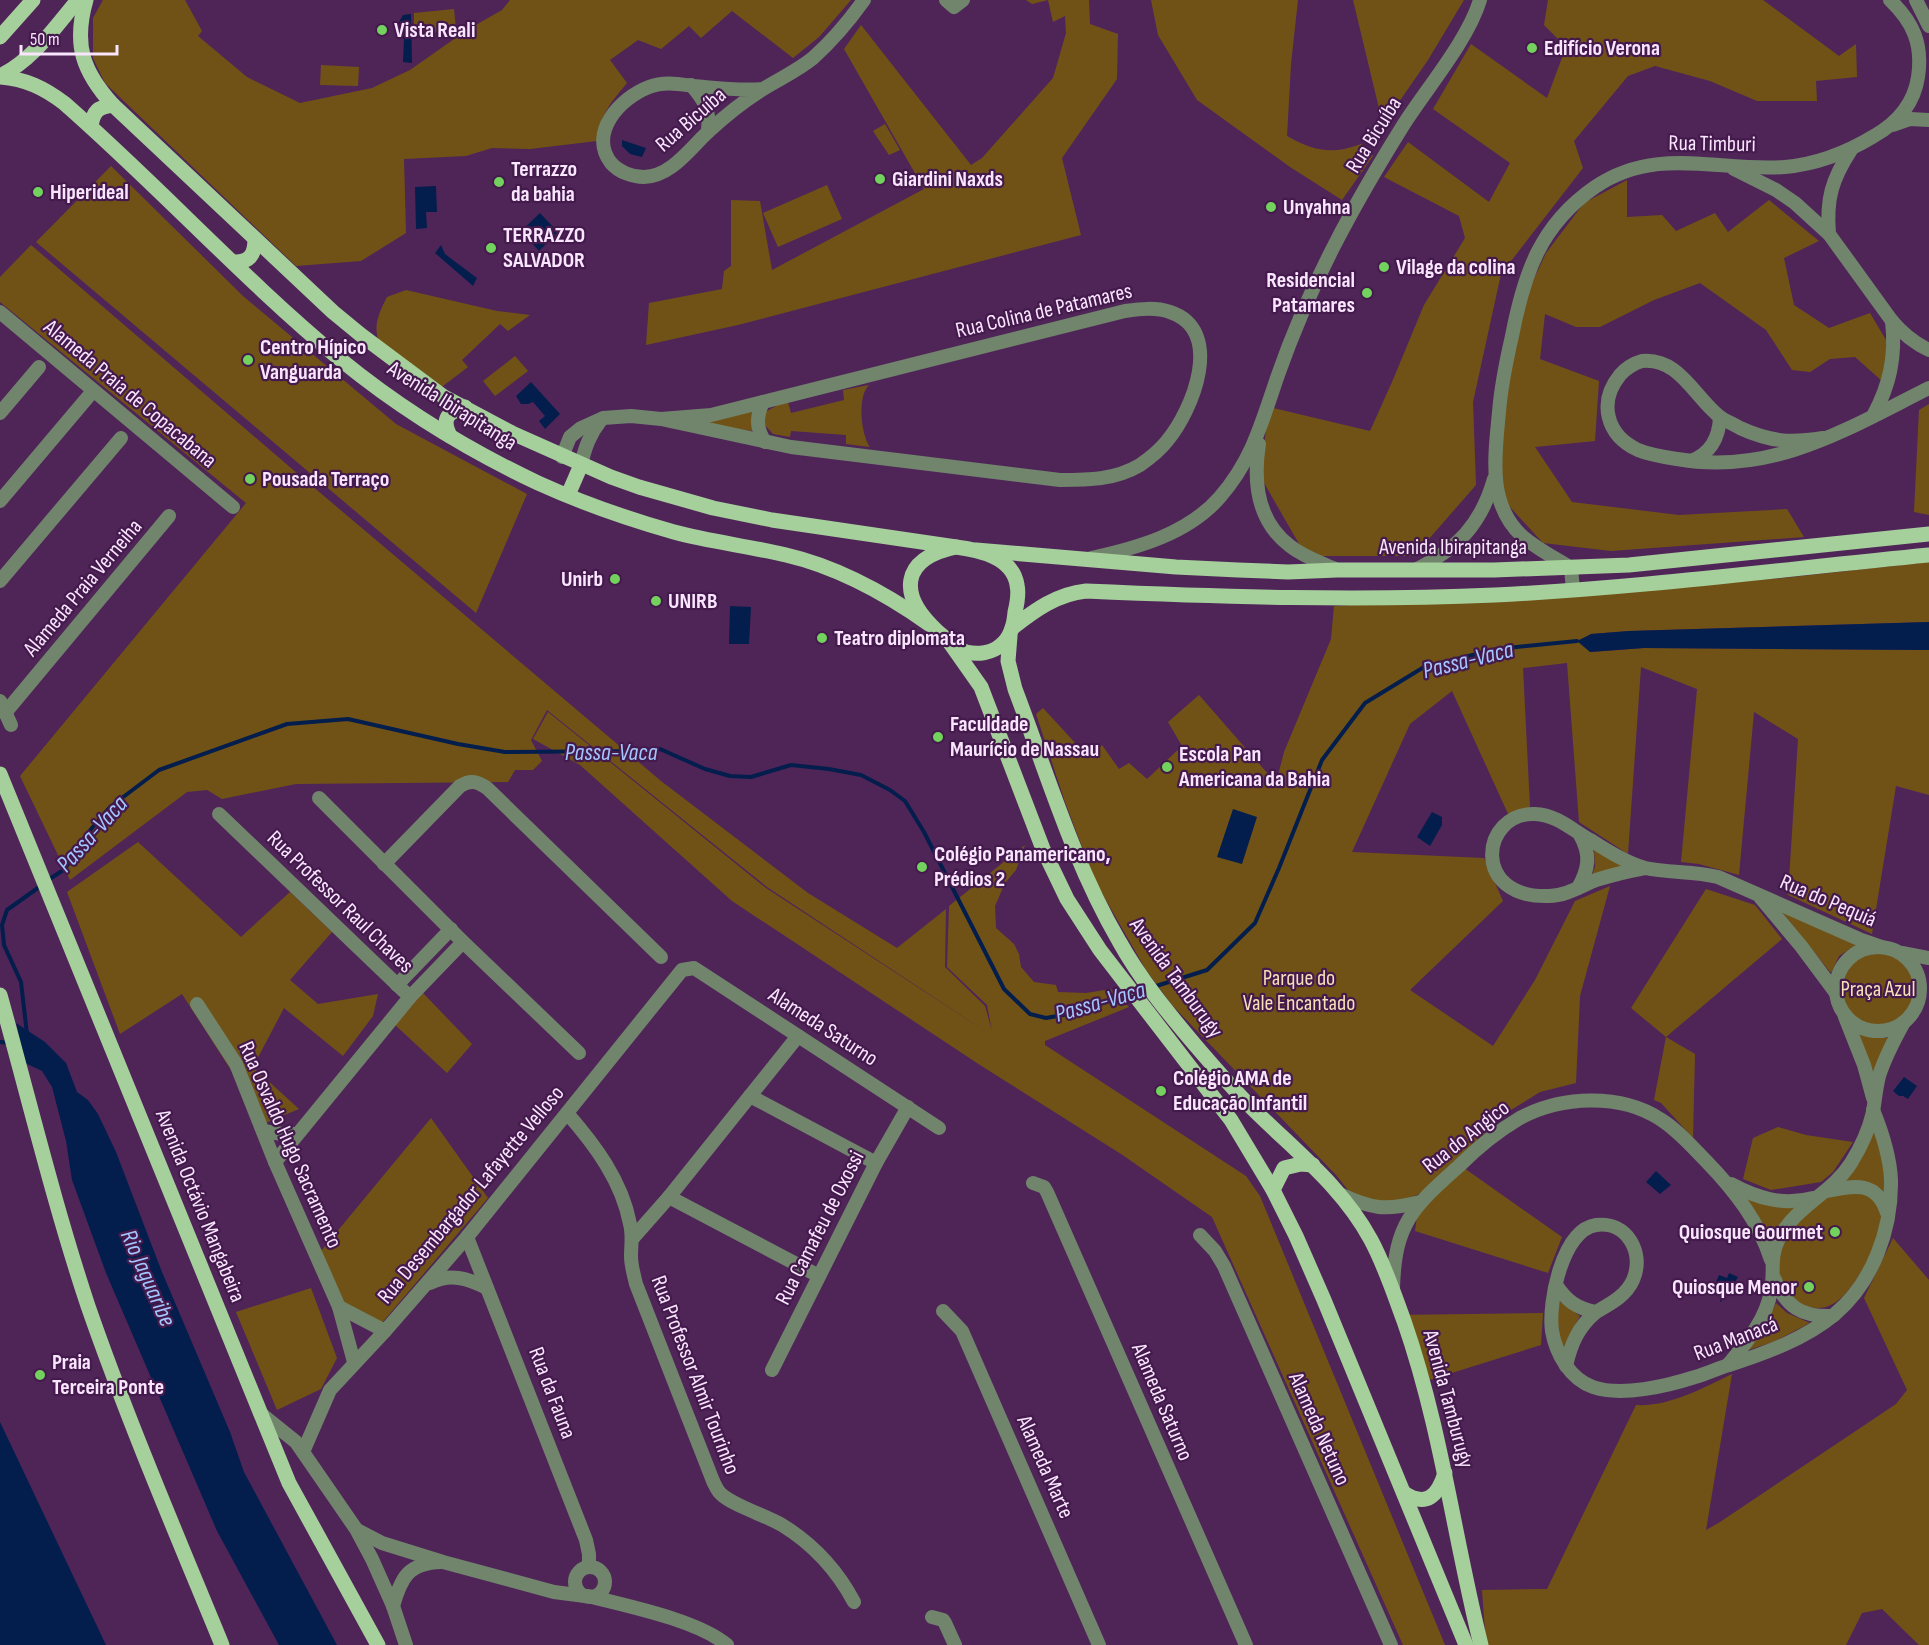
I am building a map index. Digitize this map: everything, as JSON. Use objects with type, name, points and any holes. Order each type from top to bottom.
[{"type":"main road","points":[[0,37],[33,0]]},
{"type":"main road","points":[[0,76],[13,69],[32,53],[78,0]]},
{"type":"main road","name":"Avenida Ibirapitanga","points":[[86,0],[80,31],[81,53],[91,77],[113,105],[361,335],[444,397],[562,457],[639,487],[743,515],[956,547]]},
{"type":"main road","name":"Avenida Ibirapitanga","points":[[0,76],[21,79],[46,90],[91,127],[233,262],[342,360],[402,405],[450,436],[496,462],[568,495],[631,519],[676,532],[784,555],[828,567],[878,591],[929,624]]},
{"type":"main road","points":[[91,127],[96,110],[103,106],[113,105]]},
{"type":"main road","points":[[233,262],[245,262],[250,259],[254,254],[255,239]]},
{"type":"main road","points":[[450,436],[446,429],[446,420],[453,411],[465,407]]},
{"type":"main road","points":[[568,495],[581,465]]},
{"type":"main road","name":"Avenida Ibirapitanga","points":[[976,550],[1238,570],[1414,571],[1629,565],[1929,534]]},
{"type":"main road","points":[[956,547],[976,550],[1000,560],[1015,577],[1018,596],[1011,632],[997,648],[981,653],[963,651],[950,643],[929,624],[916,606],[910,589],[912,574],[916,566],[928,556],[956,547]]},
{"type":"main road","name":"Avenida Ibirapitanga","points":[[1011,632],[1034,611],[1073,592],[1197,597],[1414,598],[1573,590],[1929,555]]},
{"type":"main road","name":"Avenida Tamburugy","points":[[1011,632],[1008,652],[1012,679],[1092,890],[1119,941],[1171,1016],[1249,1106],[1313,1165],[1340,1194],[1371,1240],[1393,1290],[1417,1359],[1445,1471],[1481,1645]]},
{"type":"main road","name":"Avenida Tamburugy","points":[[950,643],[984,695],[1031,819],[1055,874],[1094,941],[1231,1120],[1273,1190],[1324,1300],[1466,1645]]},
{"type":"main road","name":"Avenida Octávio Mangabeira","points":[[1,779],[260,1413],[294,1491],[378,1645]]},
{"type":"main road","points":[[0,995],[72,1254],[107,1359],[222,1645]]},
{"type":"main road","points":[[1273,1190],[1284,1167],[1301,1164],[1313,1165]]},
{"type":"main road","points":[[1404,1493],[1419,1500],[1432,1497],[1437,1492],[1445,1471]]},
{"type":"street","name":"Rua Bicuíba","points":[[762,89],[747,90],[668,83],[652,85],[623,102],[612,115],[604,131],[603,144],[607,157],[615,168],[628,175],[644,177],[660,174],[674,164],[708,131],[762,89],[812,58],[850,19],[864,0]]},
{"type":"street","points":[[946,0],[954,7],[963,0]]},
{"type":"street","name":"Rua Bicuíba","points":[[1087,559],[1148,543],[1176,530],[1219,499],[1237,475],[1260,431],[1296,328],[1329,254],[1375,171],[1466,29],[1480,0]]},
{"type":"street","name":"Rua Timburi","points":[[1414,571],[1438,558],[1465,535],[1485,506],[1495,477],[1500,400],[1521,294],[1539,247],[1553,226],[1583,196],[1598,186],[1642,167],[1669,162],[1784,167],[1818,161],[1851,150],[1891,126],[1904,112],[1911,98],[1920,62],[1918,43],[1911,27],[1890,0]]},
{"type":"street","points":[[1916,0],[1929,26]]},
{"type":"street","points":[[691,85],[708,111],[708,131]]},
{"type":"street","points":[[1891,126],[1910,120],[1929,120]]},
{"type":"street","points":[[1829,234],[1828,215],[1834,178],[1851,150]]},
{"type":"street","points":[[1725,165],[1776,190],[1795,203],[1829,234],[1892,321],[1911,340],[1929,350]]},
{"type":"street","name":"Rua Colina de Patamares","points":[[562,457],[570,437],[581,428],[603,418],[631,416],[765,442],[1060,480],[1103,479],[1138,466],[1155,454],[1168,440],[1180,423],[1198,379],[1201,359],[1200,343],[1193,329],[1184,319],[1172,312],[1158,309],[1125,311],[711,415],[661,420]]},
{"type":"street","name":"Alameda Praia de Copacabana","points":[[0,312],[232,507]]},
{"type":"street","points":[[1873,416],[1882,399],[1893,363],[1892,321]]},
{"type":"street","points":[[1823,438],[1781,442],[1751,433],[1720,417],[1674,370],[1664,364],[1651,361],[1638,362],[1624,370],[1612,384],[1607,399],[1608,414],[1614,429],[1623,441],[1638,450],[1656,456],[1723,464],[1762,460],[1785,454],[1823,438],[1873,416],[1929,388]]},
{"type":"street","points":[[0,413],[39,367]]},
{"type":"street","points":[[0,501],[93,391]]},
{"type":"street","points":[[763,402],[759,411],[758,427],[765,442]]},
{"type":"street","points":[[1689,461],[1703,456],[1711,447],[1717,437],[1720,417]]},
{"type":"street","points":[[581,465],[585,445],[603,418]]},
{"type":"street","name":"Rua Bicuíba","points":[[1260,431],[1256,480],[1259,500],[1266,516],[1276,532],[1290,546],[1337,570]]},
{"type":"street","points":[[0,582],[121,438]]},
{"type":"street","name":"Rua Timburi","points":[[1495,477],[1502,508],[1510,522],[1535,546],[1571,568]]},
{"type":"street","name":"Alameda Praia Verneiha","points":[[5,713],[169,516]]},
{"type":"street","points":[[1571,568],[1573,590]]},
{"type":"street","points":[[384,864],[460,786],[472,781],[479,783],[487,788],[662,957]]},
{"type":"street","points":[[319,798],[463,942],[579,1053]]},
{"type":"street","name":"Rua Professor Raul Chaves","points":[[219,814],[410,997],[275,1162]]},
{"type":"street","name":"Rua do Pequiá","points":[[1645,868],[1598,880],[1562,895],[1522,894],[1502,882],[1495,873],[1492,851],[1501,830],[1521,815],[1549,816],[1624,859],[1645,868],[1718,877],[1882,947]]},
{"type":"street","points":[[1578,888],[1588,867],[1586,846],[1580,835]]},
{"type":"street","name":"Rua do Pequiá","points":[[1757,894],[1802,946],[1836,993]]},
{"type":"street","points":[[397,985],[450,929]]},
{"type":"street","points":[[410,997],[463,942]]},
{"type":"street","points":[[1887,1216],[1890,1171],[1864,1065],[1836,993],[1837,980],[1846,963],[1862,950],[1882,947],[1929,958]]},
{"type":"street","points":[[1728,1365],[1750,1339],[1771,1293],[1773,1276],[1771,1260],[1778,1240],[1787,1226],[1817,1196],[1838,1180],[1852,1161],[1867,1131],[1879,1078],[1887,1056],[1920,992],[1919,981],[1912,964],[1899,952]]},
{"type":"street","name":"Alameda Saturno","points":[[682,970],[694,968],[939,1128]]},
{"type":"street","name":"Rua Desembargador Lafayette Velloso","points":[[303,1452],[330,1390],[467,1237],[682,970]]},
{"type":"street","points":[[1845,1015],[1860,1027],[1869,1030],[1887,1030],[1909,1017],[1929,997]]},
{"type":"street","name":"Rua Osvaldo Hugo Sacramento","points":[[197,1004],[236,1064],[275,1162],[339,1307],[354,1362]]},
{"type":"street","points":[[632,1239],[669,1197],[798,1036]]},
{"type":"street","points":[[750,1096],[876,1163]]},
{"type":"street","name":"Rua do Angico","points":[[1393,1290],[1396,1249],[1400,1235],[1420,1202],[1479,1148],[1521,1118],[1544,1108],[1568,1102],[1618,1102],[1642,1109],[1661,1119],[1726,1182],[1758,1228],[1771,1260]]},
{"type":"street","name":"Rua Camafeu de Oxossi","points":[[771,1370],[876,1163],[908,1107]]},
{"type":"street","name":"Rua Professor Almir Tourinho","points":[[567,1113],[601,1155],[614,1180],[630,1223],[631,1256],[636,1284],[712,1481],[719,1492],[729,1500],[782,1525],[817,1552],[843,1582],[854,1602]]},
{"type":"street","points":[[263,1131],[297,1134]]},
{"type":"street","name":"Rua do Angico","points":[[1726,1182],[1749,1194],[1768,1200],[1799,1202],[1817,1196]]},
{"type":"street","name":"Alameda Saturno","points":[[1033,1183],[1044,1187],[1047,1192],[1246,1645]]},
{"type":"street","points":[[1817,1196],[1843,1187],[1867,1188],[1881,1199],[1887,1216]]},
{"type":"street","name":"Rua do Angico","points":[[1340,1194],[1370,1206],[1385,1208],[1397,1208],[1420,1202]]},
{"type":"street","points":[[669,1197],[819,1276]]},
{"type":"street","name":"Rua Manacá","points":[[1566,1366],[1570,1348],[1585,1321],[1620,1297],[1633,1280],[1637,1258],[1635,1247],[1622,1231],[1604,1225],[1593,1225],[1585,1229],[1569,1248],[1556,1285],[1551,1314],[1552,1329],[1555,1343],[1566,1366],[1585,1384],[1594,1388],[1626,1391],[1694,1378],[1747,1359],[1790,1341],[1833,1316],[1849,1300],[1864,1279],[1882,1241],[1887,1216]]},
{"type":"street","name":"Alameda Netuno","points":[[1200,1235],[1215,1251],[1224,1266],[1391,1645]]},
{"type":"street","name":"Rua da Fauna","points":[[467,1237],[586,1540],[583,1571]]},
{"type":"street","points":[[427,1284],[451,1276],[487,1288]]},
{"type":"street","points":[[1773,1276],[1780,1293],[1798,1310],[1816,1316],[1833,1316]]},
{"type":"street","points":[[1556,1285],[1572,1305],[1582,1310],[1596,1312]]},
{"type":"street","points":[[339,1307],[385,1331]]},
{"type":"street","name":"Alameda Marte","points":[[943,1311],[962,1331],[1099,1645]]},
{"type":"street","points":[[260,1413],[296,1442],[356,1529],[393,1606],[406,1645]]},
{"type":"street","points":[[356,1529],[381,1543],[554,1592],[594,1596],[602,1590],[605,1580],[598,1569],[583,1571],[560,1585],[538,1586]]},
{"type":"street","points":[[393,1606],[401,1580],[408,1572],[427,1562],[443,1562]]},
{"type":"street","points":[[583,1571],[575,1585],[577,1590],[587,1596],[692,1626],[727,1645]]},
{"type":"street","points":[[932,1617],[943,1620],[955,1645]]},
{"type":"green space","points":[[103,0],[185,0],[202,31],[198,36],[247,77],[300,103],[372,88],[410,70],[467,30],[502,10],[510,0],[851,0],[819,37],[793,58],[732,11],[701,38],[689,26],[661,49],[638,40],[610,60],[627,83],[607,109],[597,141],[530,149],[492,148],[466,156],[404,159],[406,233],[361,261],[296,266],[105,83],[93,58],[93,18]]},
{"type":"green space","points":[[1026,0],[1048,0],[1032,4]]},
{"type":"green space","points":[[1048,0],[1089,0],[1090,24],[1118,34],[1117,79],[1062,158],[1081,235],[738,325],[646,345],[649,303],[722,289],[724,271],[731,266],[731,200],[760,201],[772,270],[924,189],[844,49],[861,25],[971,165],[982,158],[1053,78],[1066,33],[1065,16],[1053,22]]},
{"type":"green space","points":[[1151,0],[1298,0],[1291,64],[1287,136],[1305,145],[1323,150],[1341,150],[1361,144],[1373,156],[1342,200],[1290,167],[1197,100],[1158,35]]},
{"type":"green space","points":[[1353,0],[1464,0],[1428,60],[1383,125]]},
{"type":"green space","points":[[1548,0],[1763,0],[1839,56],[1856,44],[1857,77],[1816,81],[1817,101],[1757,101],[1710,81],[1655,66],[1628,76],[1574,141],[1583,168],[1501,274],[1473,402],[1476,485],[1414,556],[1306,556],[1260,476],[1269,407],[1370,431],[1424,305],[1465,238],[1459,216],[1384,177],[1408,142],[1489,202],[1510,163],[1433,109],[1471,44],[1547,98],[1566,47],[1544,25]]},
{"type":"green space","points":[[454,9],[456,30],[414,35],[414,13]]},
{"type":"green space","points":[[321,65],[359,67],[358,86],[320,85]]},
{"type":"green space","points":[[885,124],[900,150],[889,155],[873,131]]},
{"type":"green space","name":"Centro Hípico Vanguarda","points":[[111,166],[243,296],[396,424],[527,494],[476,613],[36,242]]},
{"type":"green space","points":[[1627,180],[1627,217],[1662,215],[1676,231],[1715,213],[1728,232],[1769,200],[1819,241],[1784,258],[1794,305],[1829,328],[1870,313],[1889,345],[1882,381],[1855,357],[1830,359],[1810,372],[1792,370],[1766,330],[1700,283],[1654,300],[1600,327],[1576,327],[1545,314],[1540,359],[1599,381],[1595,441],[1535,447],[1572,502],[1679,515],[1787,509],[1804,537],[1611,551],[1543,543],[1497,493],[1496,410],[1516,317],[1546,253],[1584,203]]},
{"type":"green space","points":[[827,185],[842,219],[778,247],[763,213]]},
{"type":"green space","points":[[31,245],[661,781],[808,893],[897,948],[946,909],[945,967],[985,1006],[992,1031],[987,1005],[947,967],[949,906],[1025,845],[1016,870],[1005,883],[995,906],[996,928],[1014,944],[1019,954],[1021,967],[1034,982],[1056,985],[1058,992],[1086,993],[1111,989],[1129,1007],[1045,1041],[1045,1045],[1246,1176],[1260,1196],[1445,1645],[1403,1645],[1212,1217],[1121,1154],[980,1065],[732,901],[580,765],[533,739],[548,712],[766,888],[994,1037],[767,887],[547,710],[531,740],[542,761],[533,770],[515,770],[508,782],[296,784],[222,799],[207,790],[187,792],[70,880],[20,776],[246,503],[0,302],[0,277]]},
{"type":"green space","points":[[406,290],[497,311],[530,315],[508,331],[500,324],[462,360],[468,367],[443,386],[437,387],[380,344],[378,338],[378,320],[387,297]]},
{"type":"green space","points":[[515,356],[528,371],[495,396],[483,381]]},
{"type":"green space","points":[[869,385],[863,398],[862,416],[864,434],[870,447],[846,444],[846,435],[791,431],[790,437],[773,434],[764,424],[765,412],[778,405],[788,402],[791,413],[844,400],[843,390]]},
{"type":"green space","points":[[1929,404],[1929,515],[1914,512],[1919,410]]},
{"type":"green space","points":[[752,411],[752,431],[698,424]]},
{"type":"green space","name":"Parque do Vale Encantado","points":[[1929,562],[1929,622],[1591,634],[1590,652],[1644,648],[1929,650],[1929,795],[1896,786],[1872,934],[1788,895],[1798,739],[1754,712],[1739,875],[1699,864],[1681,862],[1697,689],[1641,667],[1628,854],[1579,822],[1567,663],[1523,668],[1530,807],[1509,816],[1452,691],[1410,724],[1352,852],[1484,858],[1503,901],[1410,990],[1493,1046],[1535,980],[1575,901],[1610,886],[1580,996],[1576,1083],[1540,1092],[1506,1113],[1424,1192],[1400,1202],[1365,1200],[1348,1190],[1172,1005],[1146,970],[1095,881],[1065,802],[1036,714],[1043,708],[1089,758],[1102,745],[1119,769],[1129,763],[1147,779],[1182,746],[1168,722],[1199,695],[1276,783],[1284,752],[1331,639],[1334,606],[1573,594],[1783,578]]},
{"type":"green space","points":[[138,842],[241,937],[290,892],[332,932],[290,980],[318,1004],[378,994],[373,1016],[343,1056],[284,1008],[253,1067],[299,1109],[265,1123],[182,994],[120,1034],[67,892]]},
{"type":"green space","points":[[1594,849],[1628,867],[1591,877],[1595,867]]},
{"type":"green space","points":[[1706,889],[1755,905],[1782,939],[1666,1037],[1631,1008]]},
{"type":"green space","points":[[1781,911],[1856,945],[1839,956],[1831,973]]},
{"type":"green space","name":"Praça Azul","points":[[1885,953],[1904,963],[1912,975],[1914,989],[1912,1003],[1904,1015],[1892,1023],[1871,1025],[1852,1015],[1844,1003],[1842,982],[1852,963],[1864,955]]},
{"type":"green space","points":[[422,992],[472,1044],[447,1073],[394,1024]]},
{"type":"green space","points":[[1858,1032],[1877,1038],[1888,1038],[1872,1075]]},
{"type":"green space","points":[[1666,1037],[1695,1054],[1693,1138],[1661,1103],[1654,1100]]},
{"type":"green space","points":[[431,1118],[488,1198],[381,1324],[346,1306],[321,1251]]},
{"type":"green space","points":[[1872,1124],[1882,1156],[1886,1195],[1881,1190],[1841,1183]]},
{"type":"green space","points":[[1778,1127],[1806,1135],[1853,1142],[1833,1172],[1821,1182],[1771,1190],[1743,1179],[1753,1138]]},
{"type":"green space","points":[[1464,1168],[1562,1237],[1548,1273],[1415,1231],[1417,1216],[1428,1200]]},
{"type":"green space","points":[[1855,1192],[1871,1196],[1880,1212],[1880,1232],[1872,1252],[1848,1291],[1832,1305],[1822,1308],[1800,1303],[1788,1293],[1780,1279],[1778,1267],[1785,1242],[1801,1218],[1821,1200],[1835,1194]]},
{"type":"green space","points":[[1742,1196],[1769,1205],[1798,1207],[1771,1240],[1756,1212]]},
{"type":"green space","points":[[1893,1238],[1929,1280],[1929,1645],[1919,1645],[1882,1609],[1862,1613],[1846,1645],[1486,1645],[1482,1590],[1547,1589],[1636,1405],[1673,1400],[1732,1374],[1706,1530],[1896,1404],[1907,1390],[1864,1298]]},
{"type":"green space","points":[[311,1288],[337,1358],[321,1389],[277,1410],[236,1312]]},
{"type":"green space","points":[[1559,1301],[1580,1316],[1568,1338],[1564,1353],[1557,1327]]},
{"type":"green space","points":[[1776,1303],[1787,1313],[1810,1323],[1773,1342],[1745,1351],[1768,1319]]},
{"type":"green space","points":[[1543,1313],[1541,1345],[1423,1382],[1396,1315]]},
{"type":"water","points":[[411,14],[412,63],[403,62],[404,39],[399,35],[399,22],[403,15]]},
{"type":"water","points":[[622,140],[646,148],[642,157],[630,154],[622,146]]},
{"type":"water","points":[[436,186],[437,212],[426,212],[427,228],[416,229],[415,187]]},
{"type":"water","points":[[540,213],[558,232],[539,251],[521,231]]},
{"type":"water","points":[[441,245],[445,254],[477,278],[473,286],[435,253]]},
{"type":"water","points":[[531,382],[560,414],[545,429],[539,421],[545,416],[533,402],[521,404],[516,396]]},
{"type":"water","points":[[730,606],[751,607],[749,644],[729,644]]},
{"type":"water","points":[[1929,622],[1929,650],[1644,648],[1590,652],[1577,641],[1591,634],[1629,631]]},
{"type":"water","points":[[1233,809],[1257,817],[1242,864],[1217,857]]},
{"type":"water","points":[[1432,812],[1442,817],[1442,825],[1430,846],[1417,837]]},
{"type":"water","points":[[16,1023],[45,1042],[66,1063],[77,1092],[88,1100],[98,1114],[116,1152],[162,1272],[230,1432],[244,1472],[337,1645],[279,1645],[217,1531],[106,1273],[72,1180],[66,1141],[52,1087],[42,1071],[25,1063]]},
{"type":"water","points":[[1904,1077],[1917,1086],[1908,1099],[1893,1091]]},
{"type":"water","points":[[1656,1171],[1671,1185],[1660,1194],[1646,1182]]},
{"type":"water","points":[[1729,1273],[1738,1277],[1720,1302],[1725,1287],[1716,1282],[1719,1275],[1727,1278]]},
{"type":"water","points":[[0,1422],[10,1443],[106,1645],[0,1645]]},
{"type":"waterway","name":"Passa-Vaca","points":[[1153,987],[1207,970],[1255,923],[1322,760],[1365,703],[1424,667],[1497,649],[1577,641]]},
{"type":"waterway","name":"Passa-Vaca","points":[[48,880],[65,869],[86,835],[110,807],[159,770],[287,724],[348,719],[458,744],[505,752],[660,749],[705,769],[730,776],[751,777],[791,765],[861,775],[890,790],[905,801],[924,832],[1004,989],[1030,1014],[1046,1018],[1063,1015],[1129,995]]},
{"type":"waterway","name":"Passa-Vaca","points":[[27,1034],[21,982],[4,945],[2,925],[7,910],[42,885]]},
{"type":"waterway","name":"Rio Jaguaribe","points":[[0,1042],[10,1043]]},
{"type":"place","name":"Vista Reali","points":[[382,30]]},
{"type":"place","name":"Edifício Verona","points":[[1532,48]]},
{"type":"place","name":"Giardini Naxds","points":[[880,179]]},
{"type":"place","name":"Terrazzo da bahia","points":[[499,182]]},
{"type":"place","name":"Hiperideal","points":[[38,192]]},
{"type":"place","name":"Unyahna","points":[[1271,207]]},
{"type":"place","name":"TERRAZZO SALVADOR","points":[[491,248]]},
{"type":"place","name":"Vilage da colina","points":[[1384,267]]},
{"type":"place","name":"Residencial Patamares","points":[[1367,293]]},
{"type":"place","name":"Centro Hípico Vanguarda","points":[[248,360]]},
{"type":"place","name":"Pousada Terraço","points":[[250,479]]},
{"type":"place","name":"Unirb","points":[[615,579]]},
{"type":"place","name":"UNIRB","points":[[656,601]]},
{"type":"place","name":"Teatro diplomata","points":[[822,638]]},
{"type":"place","name":"Faculdade Maurício de Nassau","points":[[938,737]]},
{"type":"place","name":"Escola Pan Americana da Bahia","points":[[1167,767]]},
{"type":"place","name":"Colégio Panamericano, Prédios 2","points":[[922,867]]},
{"type":"place","name":"Colégio AMA de Educação Infantil","points":[[1161,1091]]},
{"type":"place","name":"Quiosque Gourmet","points":[[1835,1232]]},
{"type":"place","name":"Quiosque Menor","points":[[1809,1287]]},
{"type":"place","name":"Praia Terceira Ponte","points":[[40,1375]]}]
